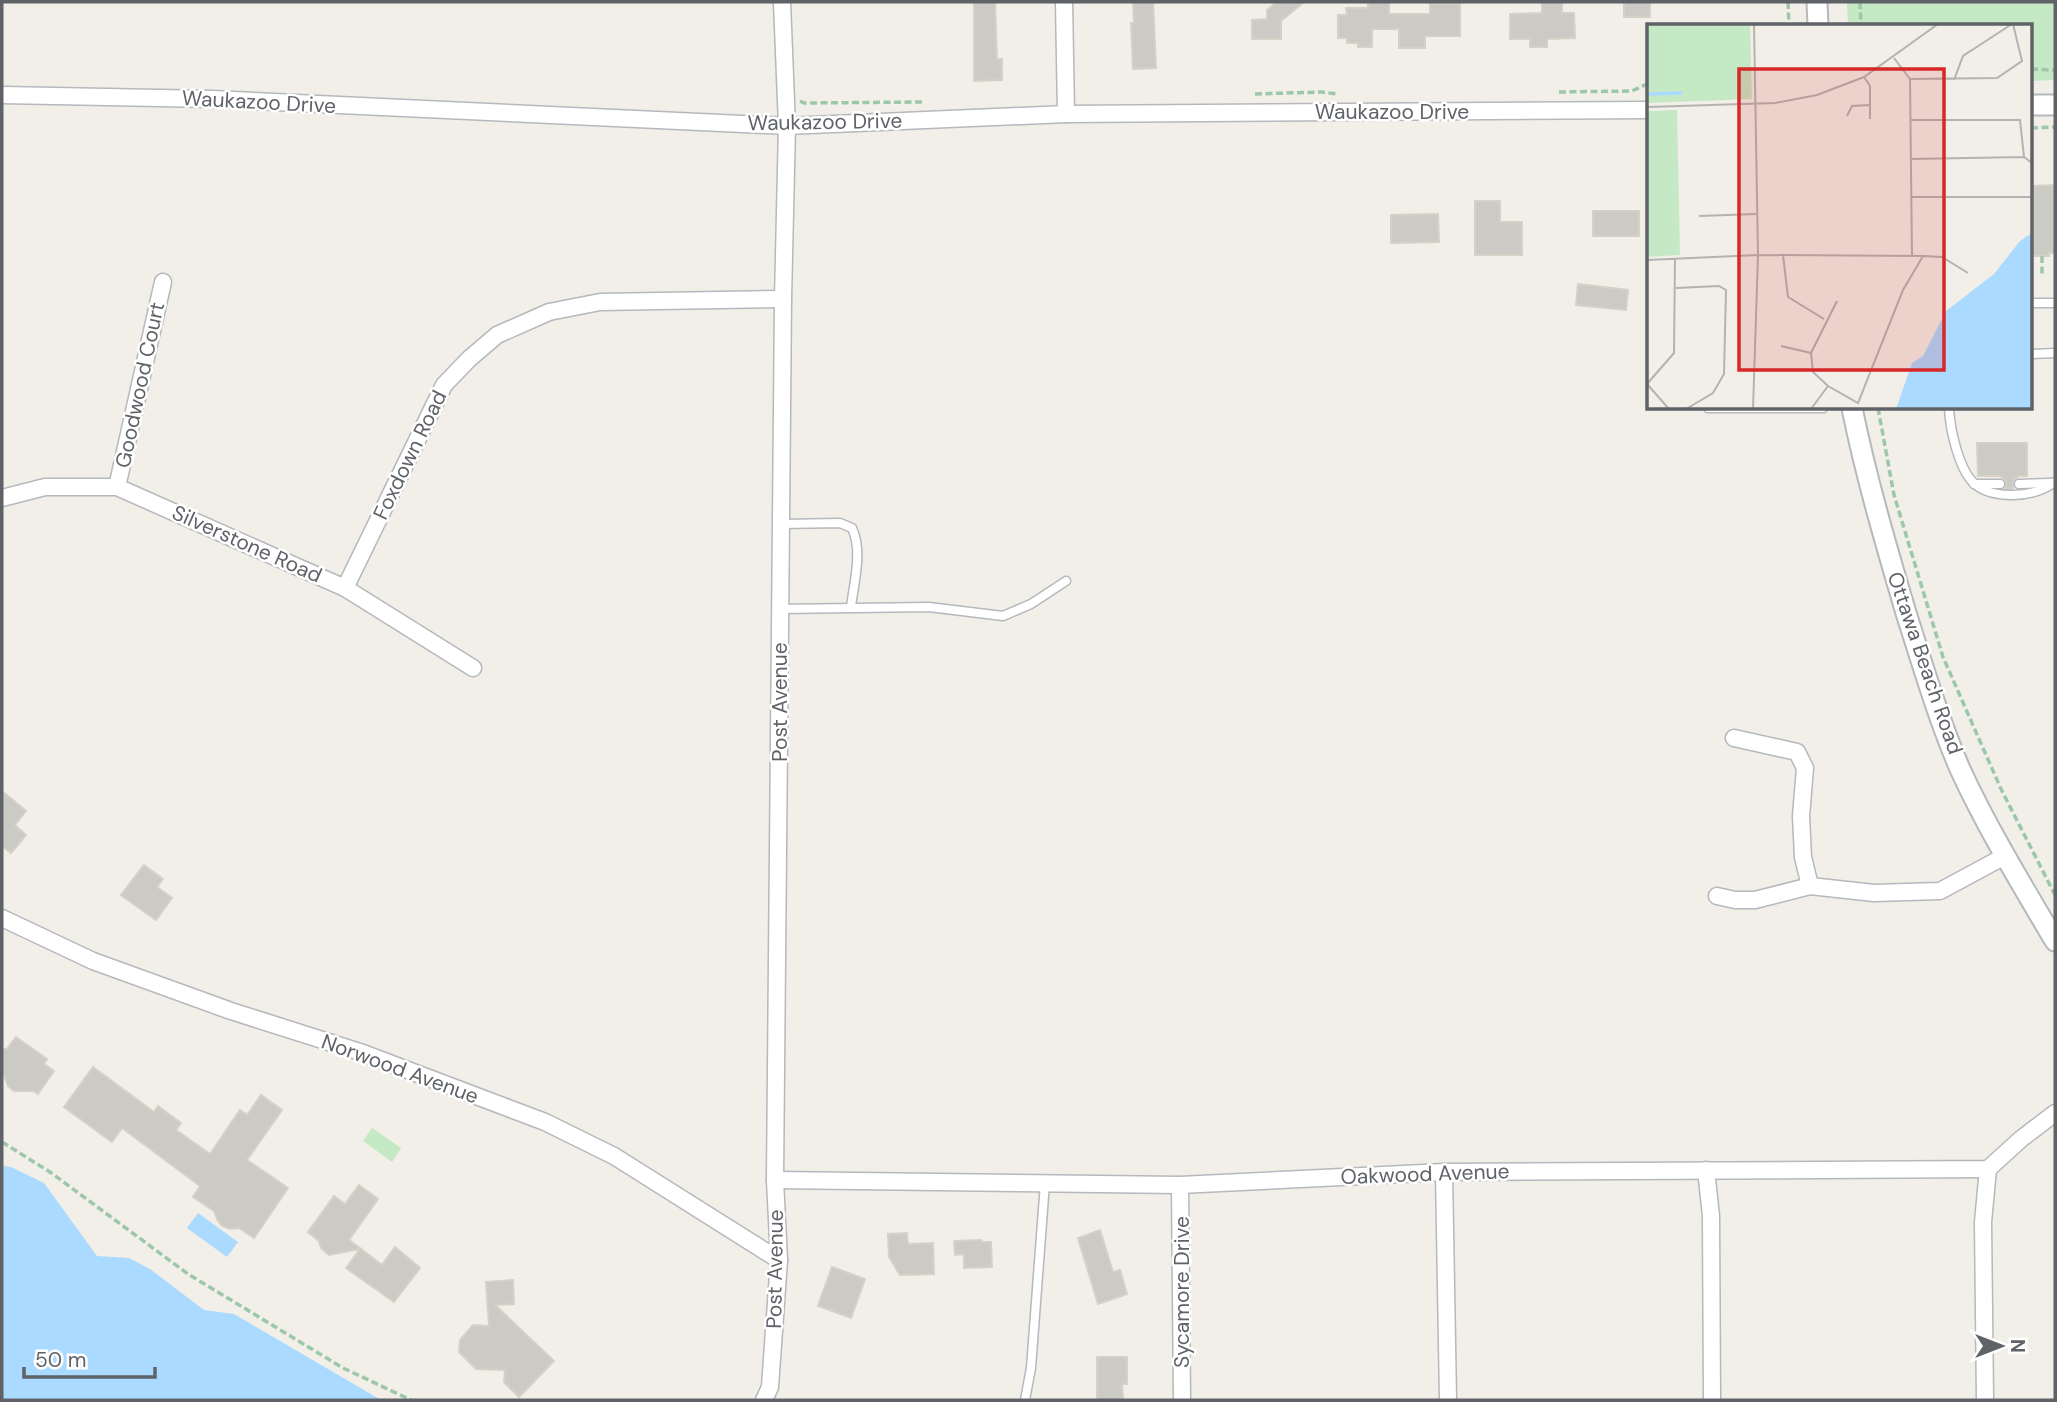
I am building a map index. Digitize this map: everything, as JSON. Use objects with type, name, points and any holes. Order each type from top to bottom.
[{"type":"street","name":"Post Avenue","points":[[764,1400],[770,1387],[779,1260],[775,1180],[787,126],[782,2]]},
{"type":"street","points":[[1064,2],[1066,114]]},
{"type":"street","points":[[1817,2],[1818,24]]},
{"type":"street","name":"Waukazoo Drive","points":[[2,95],[212,99],[787,126],[1066,114],[1647,110]]},
{"type":"street","points":[[2032,105],[2055,105]]},
{"type":"street","name":"Goodwood Court","points":[[117,487],[163,282]]},
{"type":"street","name":"Foxdown Road","points":[[345,588],[444,385],[497,335],[549,312],[600,302],[783,299]]},
{"type":"street","name":"Ottawa Beach Road","points":[[1852,410],[1882,534],[1937,712],[1961,770],[2005,856],[2055,941]]},
{"type":"street","name":"Silverstone Road","points":[[2,498],[45,487],[117,487],[345,588],[472,668]]},
{"type":"street","points":[[1734,738],[1797,752],[1805,768],[1801,816],[1803,857],[1810,886]]},
{"type":"street","points":[[1717,896],[1755,900],[1810,886],[1874,893],[1940,891],[2005,856]]},
{"type":"street","name":"Norwood Avenue","points":[[2,918],[93,961],[231,1011],[360,1052],[545,1122],[614,1156],[779,1260]]},
{"type":"street","points":[[1985,1400],[1983,1222],[1987,1168],[2055,1113]]},
{"type":"street","name":"Oakwood Avenue","points":[[775,1180],[1180,1185],[1444,1172],[1987,1168]]},
{"type":"street","points":[[1706,1170],[1711,1216],[1712,1400]]},
{"type":"street","points":[[1444,1172],[1448,1400]]},
{"type":"street","name":"Sycamore Drive","points":[[1180,1185],[1182,1400]]},
{"type":"lane","points":[[2032,303],[2055,303]]},
{"type":"lane","points":[[2032,354],[2055,354]]},
{"type":"lane","points":[[1949,410],[1961,462],[1974,484],[1991,493],[2020,495],[2040,491],[2054,482]]},
{"type":"lane","points":[[2019,484],[2054,482]]},
{"type":"lane","points":[[1974,484],[2000,484]]},
{"type":"lane","points":[[781,524],[840,523],[852,528],[857,538],[857,556],[851,607]]},
{"type":"lane","points":[[780,609],[929,607],[1003,615],[1031,604],[1066,581]]},
{"type":"lane","points":[[1025,1400],[1031,1368],[1045,1183]]},
{"type":"path","points":[[1788,2],[1789,24]]},
{"type":"path","points":[[1860,2],[1861,24]]},
{"type":"path","points":[[2032,69],[2055,71]]},
{"type":"path","points":[[796,99],[804,103],[926,102]]},
{"type":"path","points":[[2032,128],[2055,127]]},
{"type":"path","points":[[2042,256],[2042,274]]},
{"type":"path","points":[[1878,410],[1894,495],[1943,657],[2001,789],[2055,895]]},
{"type":"path","points":[[2,1142],[50,1172],[188,1274],[343,1368],[411,1400]]},
{"type":"green space","points":[[1847,2],[2055,2],[2055,80],[2032,81],[2032,24],[1848,24]]},
{"type":"green space","points":[[372,1128],[401,1148],[392,1162],[363,1141]]},
{"type":"water","points":[[2,1166],[11,1167],[44,1183],[97,1256],[129,1258],[150,1269],[204,1310],[234,1314],[381,1400],[2,1400]]},
{"type":"water","points":[[198,1213],[238,1242],[227,1257],[187,1228]]},
{"type":"building","points":[[974,2],[995,2],[997,59],[1002,59],[1002,80],[974,81]]},
{"type":"building","points":[[1133,2],[1153,2],[1156,68],[1133,69]]},
{"type":"building","points":[[1277,2],[1304,2],[1281,21],[1281,39],[1252,39],[1252,20],[1267,19],[1267,10]]},
{"type":"building","points":[[1368,2],[1389,2],[1389,14],[1430,14],[1430,4],[1460,4],[1460,36],[1425,36],[1425,48],[1399,48],[1399,29],[1372,29],[1372,47],[1358,47],[1358,43],[1347,43],[1347,38],[1338,38],[1338,15],[1347,15],[1346,8],[1368,8]]},
{"type":"building","points":[[1542,2],[1562,2],[1562,13],[1574,13],[1575,38],[1547,39],[1547,47],[1530,47],[1530,39],[1510,39],[1510,14],[1542,13]]},
{"type":"building","points":[[1624,2],[1650,2],[1650,17],[1624,17]]},
{"type":"building","points":[[2055,185],[2055,253],[2049,253],[2049,256],[2032,256],[2032,186]]},
{"type":"building","points":[[1475,201],[1500,201],[1500,222],[1522,222],[1522,255],[1475,255]]},
{"type":"building","points":[[1593,211],[1639,211],[1639,236],[1593,236]]},
{"type":"building","points":[[1438,214],[1439,242],[1391,243],[1391,215]]},
{"type":"building","points":[[1578,284],[1628,290],[1626,310],[1576,305]]},
{"type":"building","points":[[1977,443],[2027,443],[2027,476],[2015,479],[2013,488],[2005,488],[2006,481],[2000,476],[1978,476]]},
{"type":"building","points":[[2,791],[26,811],[15,825],[26,835],[11,853],[2,846]]},
{"type":"building","points":[[144,865],[163,879],[157,887],[172,898],[156,920],[121,895]]},
{"type":"building","points":[[16,1037],[47,1059],[44,1064],[54,1071],[38,1094],[33,1091],[14,1091],[8,1086],[2,1069],[2,1049],[7,1049]]},
{"type":"building","points":[[93,1067],[154,1112],[158,1106],[181,1123],[176,1130],[210,1154],[240,1110],[247,1115],[261,1095],[282,1110],[247,1160],[288,1188],[254,1238],[239,1228],[222,1226],[214,1211],[193,1197],[200,1186],[122,1128],[112,1142],[64,1107]]},
{"type":"building","points":[[359,1185],[378,1199],[349,1240],[382,1265],[395,1247],[420,1268],[394,1302],[346,1268],[360,1249],[329,1255],[308,1232],[334,1196],[345,1204]]},
{"type":"building","points":[[1100,1230],[1113,1272],[1120,1270],[1127,1294],[1098,1304],[1078,1238]]},
{"type":"building","points":[[907,1233],[908,1244],[933,1243],[934,1274],[900,1275],[889,1257],[888,1234]]},
{"type":"building","points":[[954,1241],[991,1242],[992,1267],[964,1268],[964,1254],[955,1255]]},
{"type":"building","points":[[832,1267],[865,1279],[851,1318],[818,1306]]},
{"type":"building","points":[[513,1280],[514,1304],[495,1305],[554,1361],[519,1397],[504,1382],[505,1370],[476,1369],[459,1352],[460,1340],[473,1325],[489,1326],[486,1282]]},
{"type":"building","points":[[1097,1357],[1127,1357],[1127,1384],[1122,1384],[1123,1400],[1097,1400]]}]
